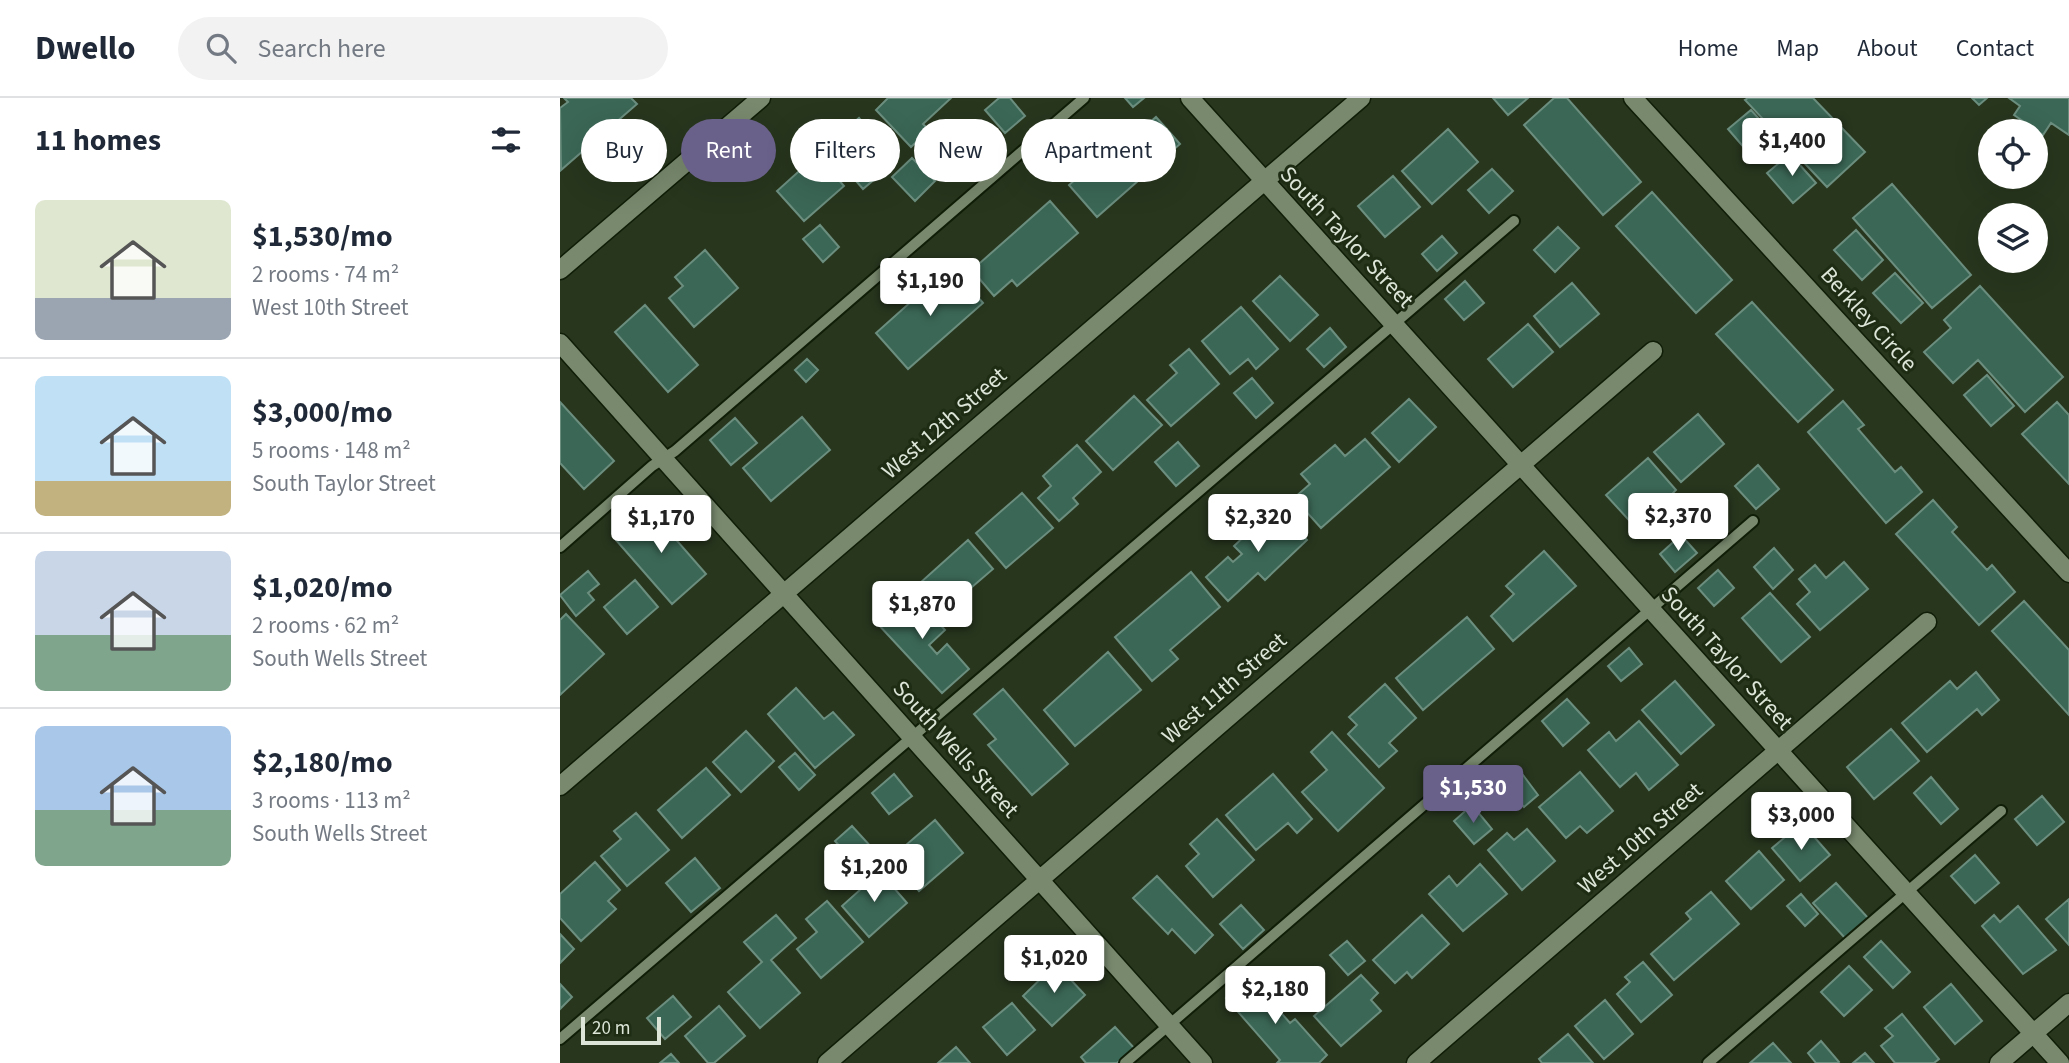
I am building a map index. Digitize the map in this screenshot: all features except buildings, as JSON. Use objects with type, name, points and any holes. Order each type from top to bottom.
[{"type":"street","points":[[560,270],[761,98]]},
{"type":"street","name":"South Taylor Street","points":[[1190,98],[1262,181],[1394,323],[2060,1063]]},
{"type":"street","name":"West 12th Street","points":[[560,786],[1361,98]]},
{"type":"street","name":"Berkley Circle","points":[[1633,98],[2069,573]]},
{"type":"street","name":"South Wells Street","points":[[560,343],[1203,1063]]},
{"type":"street","name":"West 11th Street","points":[[827,1063],[1653,351]]},
{"type":"street","name":"West 10th Street","points":[[1416,1063],[1927,621]]},
{"type":"street","points":[[1999,1063],[2069,1003]]},
{"type":"lane","points":[[560,547],[1084,98]]},
{"type":"lane","points":[[560,1039],[1514,220]]},
{"type":"lane","points":[[1125,1063],[1753,521]]},
{"type":"lane","points":[[1708,1063],[2001,811]]}]
